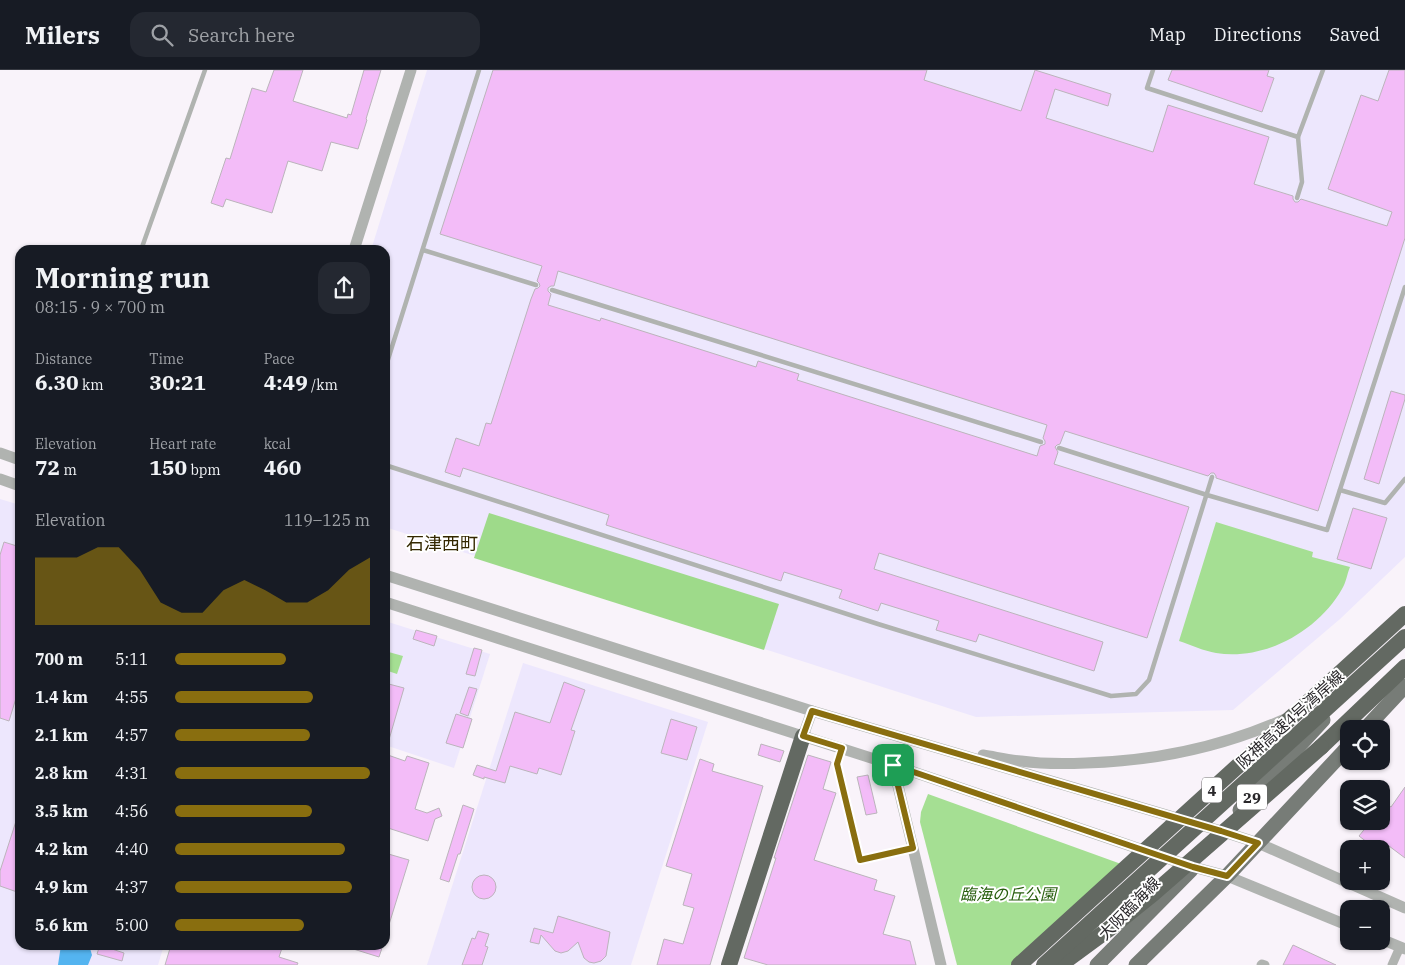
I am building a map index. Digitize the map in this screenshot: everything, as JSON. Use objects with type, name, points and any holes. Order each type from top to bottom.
[{"type":"highway","name":"阪神高速4号湾岸線","points":[[1019,965],[1405,614]]},
{"type":"highway","name":"阪神高速4号湾岸線","points":[[1044,965],[1405,638]]},
{"type":"highway","points":[[1060,965],[1154,893],[1321,747],[1405,667]]},
{"type":"highway","points":[[729,965],[803,736]]},
{"type":"main road","name":"大阪臨海線","points":[[1097,965],[1193,867],[1221,831],[1351,690],[1405,628]]},
{"type":"main road","points":[[1373,720],[1405,686]]},
{"type":"main road","name":"29","points":[[1136,965],[1227,876],[1340,756]]},
{"type":"street","points":[[356,245],[410,70]]},
{"type":"street","points":[[0,453],[15,458]]},
{"type":"street","points":[[0,479],[15,484]]},
{"type":"street","points":[[390,577],[812,711],[1258,843],[1405,908]]},
{"type":"street","points":[[390,604],[842,748],[1193,867],[1227,876],[1340,922]]},
{"type":"street","points":[[918,742],[1021,761],[1075,764],[1132,761],[1170,755],[1223,742],[1253,732],[1351,690]]},
{"type":"street","points":[[803,736],[812,711]]},
{"type":"street","points":[[893,765],[941,965]]},
{"type":"street","points":[[1390,943],[1403,948],[1392,965]]},
{"type":"street","points":[[1260,965],[1265,965]]},
{"type":"lane","points":[[143,245],[205,70]]},
{"type":"lane","points":[[390,353],[479,70]]},
{"type":"lane","points":[[1153,70],[1147,88],[1298,137]]},
{"type":"lane","points":[[1297,198],[1302,182],[1298,137],[1323,70]]},
{"type":"lane","points":[[423,250],[536,285]]},
{"type":"lane","points":[[1059,448],[1207,495],[1327,530],[1405,287]]},
{"type":"lane","points":[[552,290],[1041,442]]},
{"type":"lane","points":[[390,467],[878,624],[1110,696],[1136,694],[1149,680],[1212,477]]},
{"type":"lane","points":[[1340,490],[1385,504],[1405,479]]},
{"type":"lane","points":[[842,748],[837,764],[860,860],[913,848]]},
{"type":"shaded area","points":[[427,70],[1405,70],[1405,557],[1340,619],[1233,710],[976,717],[390,529],[390,245],[373,245]]},
{"type":"shaded area","points":[[0,499],[15,504],[15,950],[162,950],[158,965],[0,965]]},
{"type":"shaded area","points":[[390,623],[490,654],[454,768],[390,747]]},
{"type":"shaded area","points":[[523,663],[708,722],[631,965],[427,965]]},
{"type":"green space","points":[[489,513],[779,604],[764,650],[474,558]]},
{"type":"green space","points":[[1216,522],[1313,552],[1312,557],[1350,567],[1343,587],[1332,604],[1305,630],[1271,647],[1253,652],[1216,653],[1179,641]]},
{"type":"green space","points":[[390,652],[403,656],[397,674],[390,672]]},
{"type":"green space","name":"臨海の丘公園","points":[[928,794],[1135,869],[1028,965],[957,965],[920,822],[921,812]]},
{"type":"water","points":[[60,950],[90,950],[92,955],[88,965],[58,965]]},
{"type":"building","points":[[274,70],[303,70],[293,101],[347,118],[348,114],[351,115],[364,70],[381,70],[358,149],[331,142],[322,171],[288,161],[272,213],[226,199],[223,207],[211,203],[226,158],[230,159],[252,88],[266,92]]},
{"type":"building","points":[[493,70],[927,70],[924,80],[1021,111],[1035,70],[1111,94],[1108,106],[1055,89],[1046,118],[1153,152],[1168,105],[1269,137],[1254,184],[1293,196],[1295,202],[1301,199],[1387,226],[1392,212],[1328,189],[1361,95],[1378,101],[1389,70],[1405,70],[1405,238],[1318,511],[1216,478],[1214,473],[1208,476],[1065,431],[1060,444],[1055,447],[1058,452],[1054,464],[1189,507],[1147,638],[879,553],[874,569],[1103,642],[1094,671],[979,634],[976,642],[936,630],[939,621],[881,603],[878,611],[839,598],[842,590],[784,572],[781,581],[606,525],[609,515],[463,468],[460,477],[445,472],[456,438],[479,446],[486,423],[491,424],[531,299],[535,289],[540,286],[537,281],[542,266],[440,234]],"holes":[[[558,271],[1047,425],[1043,438],[1045,444],[1040,446],[1037,456],[797,380],[799,374],[758,361],[756,367],[601,318],[600,321],[548,305],[551,294],[548,288],[554,286]]]},
{"type":"building","points":[[1172,70],[1269,70],[1267,76],[1274,78],[1262,112],[1168,80]]},
{"type":"building","points":[[1391,391],[1405,395],[1405,399],[1379,484],[1364,479]]},
{"type":"building","points":[[1353,508],[1387,518],[1371,569],[1337,559]]},
{"type":"building","points":[[4,542],[15,545],[15,701],[9,721],[0,718],[0,555]]},
{"type":"building","points":[[416,630],[437,636],[434,646],[413,639]]},
{"type":"building","points":[[474,648],[482,650],[475,676],[466,674]]},
{"type":"building","points":[[564,682],[585,690],[571,730],[575,731],[561,775],[539,768],[537,774],[510,766],[505,783],[473,775],[477,765],[496,771],[515,712],[550,723]]},
{"type":"building","points":[[390,684],[404,688],[390,736]]},
{"type":"building","points":[[469,687],[477,689],[468,716],[460,713]]},
{"type":"building","points":[[456,714],[472,719],[463,748],[446,743]]},
{"type":"building","points":[[671,719],[697,727],[687,760],[661,753]]},
{"type":"building","points":[[761,744],[784,751],[780,762],[758,755]]},
{"type":"building","points":[[808,755],[831,762],[823,789],[836,793],[814,860],[877,880],[874,890],[895,896],[883,934],[910,941],[916,965],[768,965],[744,958]]},
{"type":"building","points":[[390,756],[405,761],[407,756],[429,763],[415,809],[427,813],[439,808],[442,816],[435,819],[428,841],[390,829]]},
{"type":"building","points":[[700,759],[714,764],[712,771],[763,786],[710,965],[657,965],[664,939],[683,944],[694,908],[683,905],[692,874],[666,866]]},
{"type":"building","points":[[868,775],[877,813],[866,815],[857,777]]},
{"type":"building","points":[[1405,787],[1405,858],[1390,847],[1390,840],[1364,840],[1359,836],[1364,830],[1390,830],[1391,807]]},
{"type":"building","points":[[463,805],[474,809],[449,882],[440,879]]},
{"type":"building","points":[[15,824],[15,891],[0,886],[0,871]]},
{"type":"building","points":[[390,854],[409,860],[390,921]]},
{"type":"building","points":[[484,875],[493,878],[496,887],[493,896],[484,899],[475,896],[472,887],[475,878]]},
{"type":"building","points":[[558,916],[610,932],[606,956],[601,961],[594,963],[584,958],[578,942],[568,951],[561,953],[555,951],[541,935],[539,944],[530,942],[534,928],[553,933]]},
{"type":"building","points":[[478,931],[489,934],[485,946],[488,947],[482,965],[462,965],[472,938],[475,939]]},
{"type":"building","points":[[1293,945],[1336,965],[1283,965]]},
{"type":"building","points":[[98,950],[115,950],[124,953],[122,961],[97,954]]},
{"type":"building","points":[[170,950],[281,950],[279,957],[298,963],[297,965],[165,965]]},
{"type":"building","points":[[357,950],[381,950],[379,957]]},
{"type":"district","name":"石津西町","points":[[442,543]]},
{"type":"route","points":[[812,711],[1258,843],[1227,876],[1193,867],[893,765],[913,848],[860,860],[837,764],[842,748],[803,736],[812,711]]}]
